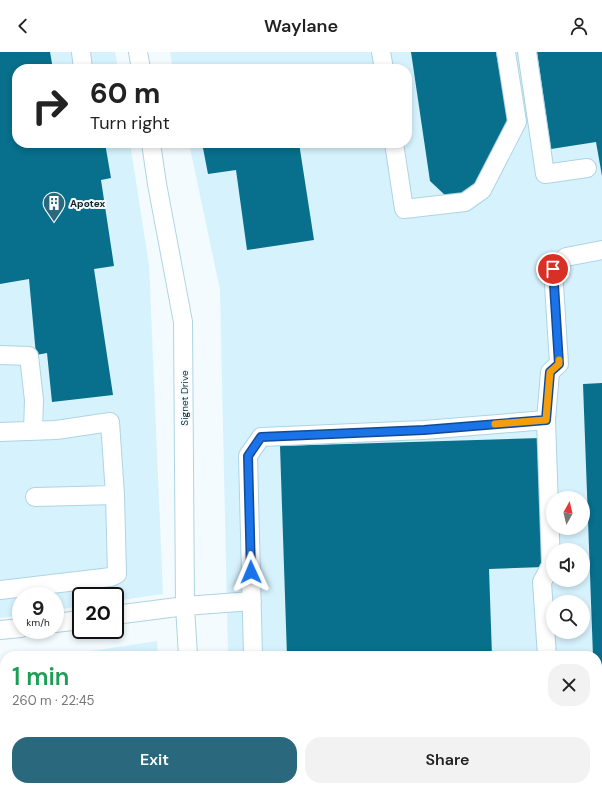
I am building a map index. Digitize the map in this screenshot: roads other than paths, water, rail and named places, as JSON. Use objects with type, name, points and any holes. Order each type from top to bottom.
[{"type":"street","points":[[81,52],[82,64]]},
{"type":"street","points":[[138,52],[140,64]]},
{"type":"street","points":[[381,52],[383,64]]},
{"type":"street","points":[[395,148],[404,209],[465,202],[482,190],[517,122],[506,52]]},
{"type":"street","points":[[527,52],[545,174],[587,168]]},
{"type":"street","name":"Signet Drive","points":[[152,148],[157,184],[184,322],[185,606],[188,651]]},
{"type":"street","points":[[547,651],[542,582],[551,565],[546,420],[550,372],[559,364],[553,269],[566,257],[602,250]]},
{"type":"street","points":[[0,355],[29,356],[34,400],[33,431]]},
{"type":"street","points":[[253,651],[248,456],[261,437],[424,430],[546,420]]},
{"type":"street","points":[[0,432],[56,430],[110,422],[115,495],[117,574],[111,577],[0,590]]},
{"type":"street","points":[[35,496],[115,495]]},
{"type":"street","points":[[124,614],[185,606],[252,601]]},
{"type":"street","points":[[0,630],[12,629]]},
{"type":"place","name":"Apotex","points":[[54,222]]}]
